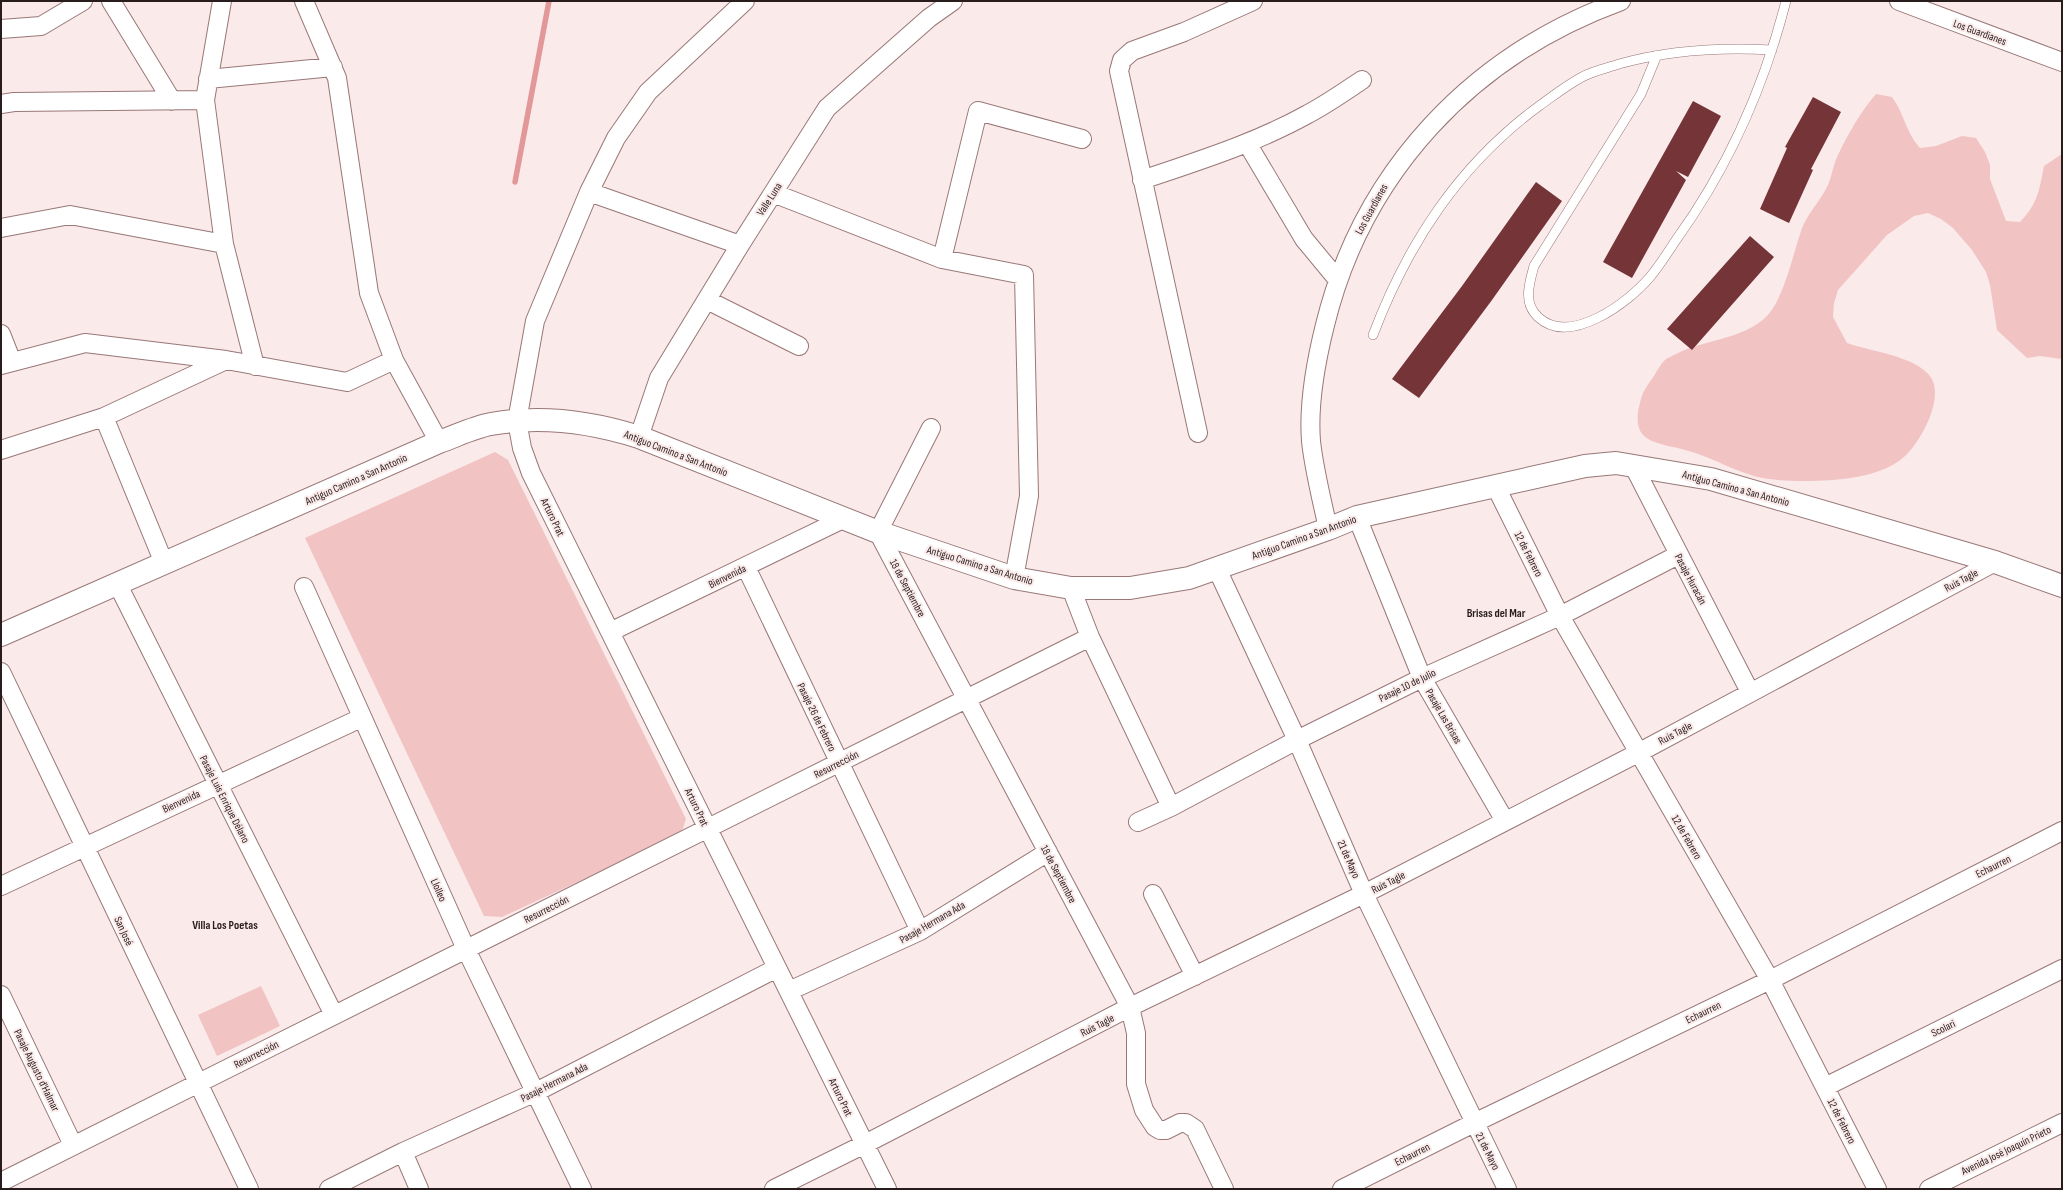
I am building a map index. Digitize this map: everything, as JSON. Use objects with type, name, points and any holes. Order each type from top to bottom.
[{"type":"street","points":[[1,29],[41,26],[83,1]]},
{"type":"street","points":[[111,1],[172,101]]},
{"type":"street","points":[[222,1],[205,100],[224,244],[255,366]]},
{"type":"street","points":[[304,1],[338,78],[369,293],[394,360],[439,442]]},
{"type":"street","points":[[517,421],[535,321],[589,192],[616,138],[648,92],[745,1]]},
{"type":"street","name":"Valle Luna","points":[[639,437],[660,378],[740,245],[827,108],[929,18],[953,1]]},
{"type":"street","points":[[1198,433],[1119,71],[1122,60],[1132,51],[1184,32],[1253,1]]},
{"type":"street","name":"Los Guardianes","points":[[1328,529],[1311,440],[1315,371],[1321,337],[1338,280],[1354,240],[1388,180],[1430,126],[1480,78],[1536,40],[1565,24],[1621,1]]},
{"type":"street","name":"Los Guardianes","points":[[1899,1],[2062,62]]},
{"type":"street","points":[[208,79],[333,67]]},
{"type":"street","points":[[1142,180],[1247,142],[1308,114],[1362,80]]},
{"type":"street","points":[[1,104],[14,102],[205,100]]},
{"type":"street","points":[[942,259],[978,111],[1082,139]]},
{"type":"street","points":[[1247,142],[1304,239],[1338,280]]},
{"type":"street","points":[[589,192],[740,245]]},
{"type":"street","points":[[773,193],[942,259],[1024,275],[1029,496],[1014,578]]},
{"type":"street","points":[[1,228],[70,215],[224,244]]},
{"type":"street","points":[[707,300],[799,346]]},
{"type":"street","points":[[1,334],[6,364],[85,343],[226,360],[347,382],[394,360]]},
{"type":"street","points":[[1,450],[104,417],[226,360]]},
{"type":"street","points":[[104,417],[164,563]]},
{"type":"street","name":"Antiguo Camino a San Antonio","points":[[1,635],[439,442],[490,424],[517,421],[574,422],[615,430],[639,437],[878,532],[1014,578],[1071,588],[1130,588],[1174,581],[1218,569],[1357,517],[1585,466],[1616,463],[1711,479],[1995,562],[2062,586]]},
{"type":"street","name":"Arturo Prat","points":[[517,421],[522,448],[531,472],[887,1189]]},
{"type":"street","points":[[878,532],[931,428]]},
{"type":"street","name":"Pasaje Huracán","points":[[1633,465],[1678,555],[1750,692]]},
{"type":"street","name":"12 de Febrero","points":[[1495,485],[1560,616],[1770,980],[1877,1189]]},
{"type":"street","name":"Pasaje Las Brisas","points":[[1357,517],[1422,678],[1505,821]]},
{"type":"street","name":"Bienvenida","points":[[610,632],[843,519]]},
{"type":"street","name":"18 de Septiembre","points":[[878,532],[1130,1007],[1136,1033],[1136,1084],[1144,1110],[1155,1127],[1160,1130],[1166,1130],[1180,1123],[1191,1125],[1195,1130],[1224,1189]]},
{"type":"street","name":"Pasaje 10 de Julio","points":[[1138,822],[1171,807],[1297,740],[1422,678],[1560,616],[1678,555]]},
{"type":"street","name":"Ruis Tagle","points":[[774,1189],[865,1144],[1130,1007],[1364,894],[1638,753],[1995,562]]},
{"type":"street","name":"Pasaje 26 de Febrero","points":[[746,567],[920,931]]},
{"type":"street","name":"21 de Mayo","points":[[1218,569],[1297,740],[1364,894],[1507,1189]]},
{"type":"street","name":"Pasaje Luis Enrique Délano","points":[[117,583],[334,1015]]},
{"type":"street","name":"Llolleo","points":[[304,587],[361,718],[466,949],[582,1189]]},
{"type":"street","points":[[1071,588],[1090,637],[1171,807]]},
{"type":"street","name":"Resurrección","points":[[1,1182],[1090,637]]},
{"type":"street","name":"San José","points":[[1,672],[249,1189]]},
{"type":"street","name":"Bienvenida","points":[[1,886],[361,718]]},
{"type":"street","name":"Echaurren","points":[[1342,1189],[1474,1123],[1770,980],[2062,831]]},
{"type":"street","name":"Pasaje Hermana Ada","points":[[789,991],[920,931],[1048,852]]},
{"type":"street","points":[[1153,894],[1195,976]]},
{"type":"street","name":"Pasaje Hermana Ada","points":[[329,1189],[402,1152],[536,1092],[777,968]]},
{"type":"street","name":"Scolari","points":[[1825,1087],[2062,969]]},
{"type":"street","name":"Pasaje Augusto d'Halmar","points":[[1,995],[73,1145]]},
{"type":"street","name":"Avenida José Joaquín Prieto","points":[[1929,1189],[2062,1123]]},
{"type":"street","points":[[402,1152],[419,1189]]},
{"type":"lane","points":[[1657,55],[1641,94],[1534,266],[1529,284],[1529,301],[1537,316],[1552,326],[1570,327],[1605,314],[1624,302],[1651,276],[1687,225],[1728,154],[1752,104],[1772,50],[1786,1]]},
{"type":"lane","points":[[1373,335],[1402,267],[1420,234],[1461,179],[1482,156],[1530,113],[1582,77],[1626,63],[1657,55],[1714,49],[1772,50]]},
{"type":"shaded area","points":[[1876,94],[1892,97],[1911,136],[1920,148],[1936,146],[1962,136],[1976,138],[1985,152],[1990,165],[1990,179],[2006,221],[2020,222],[2026,215],[2031,209],[2037,196],[2044,166],[2062,154],[2062,359],[2040,356],[2027,358],[1997,330],[1990,285],[1986,272],[1972,250],[1953,228],[1941,219],[1928,213],[1914,216],[1887,235],[1838,290],[1834,303],[1833,317],[1847,343],[1903,359],[1923,369],[1930,376],[1934,385],[1935,396],[1933,407],[1923,431],[1904,457],[1886,468],[1871,474],[1857,477],[1827,480],[1785,481],[1761,478],[1751,475],[1699,454],[1658,443],[1649,439],[1642,434],[1638,426],[1638,415],[1641,399],[1646,387],[1664,361],[1692,347],[1745,331],[1767,316],[1775,305],[1787,277],[1802,228],[1828,185],[1836,159],[1850,131]]},
{"type":"shaded area","points":[[495,452],[508,460],[686,819],[681,834],[502,917],[484,916],[305,538]]},
{"type":"shaded area","points":[[261,986],[280,1026],[217,1056],[198,1015]]},
{"type":"building","points":[[1813,97],[1841,112],[1811,169],[1813,170],[1789,223],[1760,209],[1787,148],[1785,147]]},
{"type":"building","points":[[1693,101],[1721,116],[1688,177],[1676,171],[1686,180],[1632,278],[1603,262]]},
{"type":"building","points":[[1536,182],[1562,201],[1492,300],[1419,398],[1392,379],[1462,286]]},
{"type":"building","points":[[1750,236],[1774,257],[1692,350],[1667,329]]},
{"type":"waterway","points":[[515,182],[549,1]]},
{"type":"district","name":"Brisas del Mar","points":[[1496,613]]},
{"type":"district","name":"Villa Los Poetas","points":[[225,925]]}]
